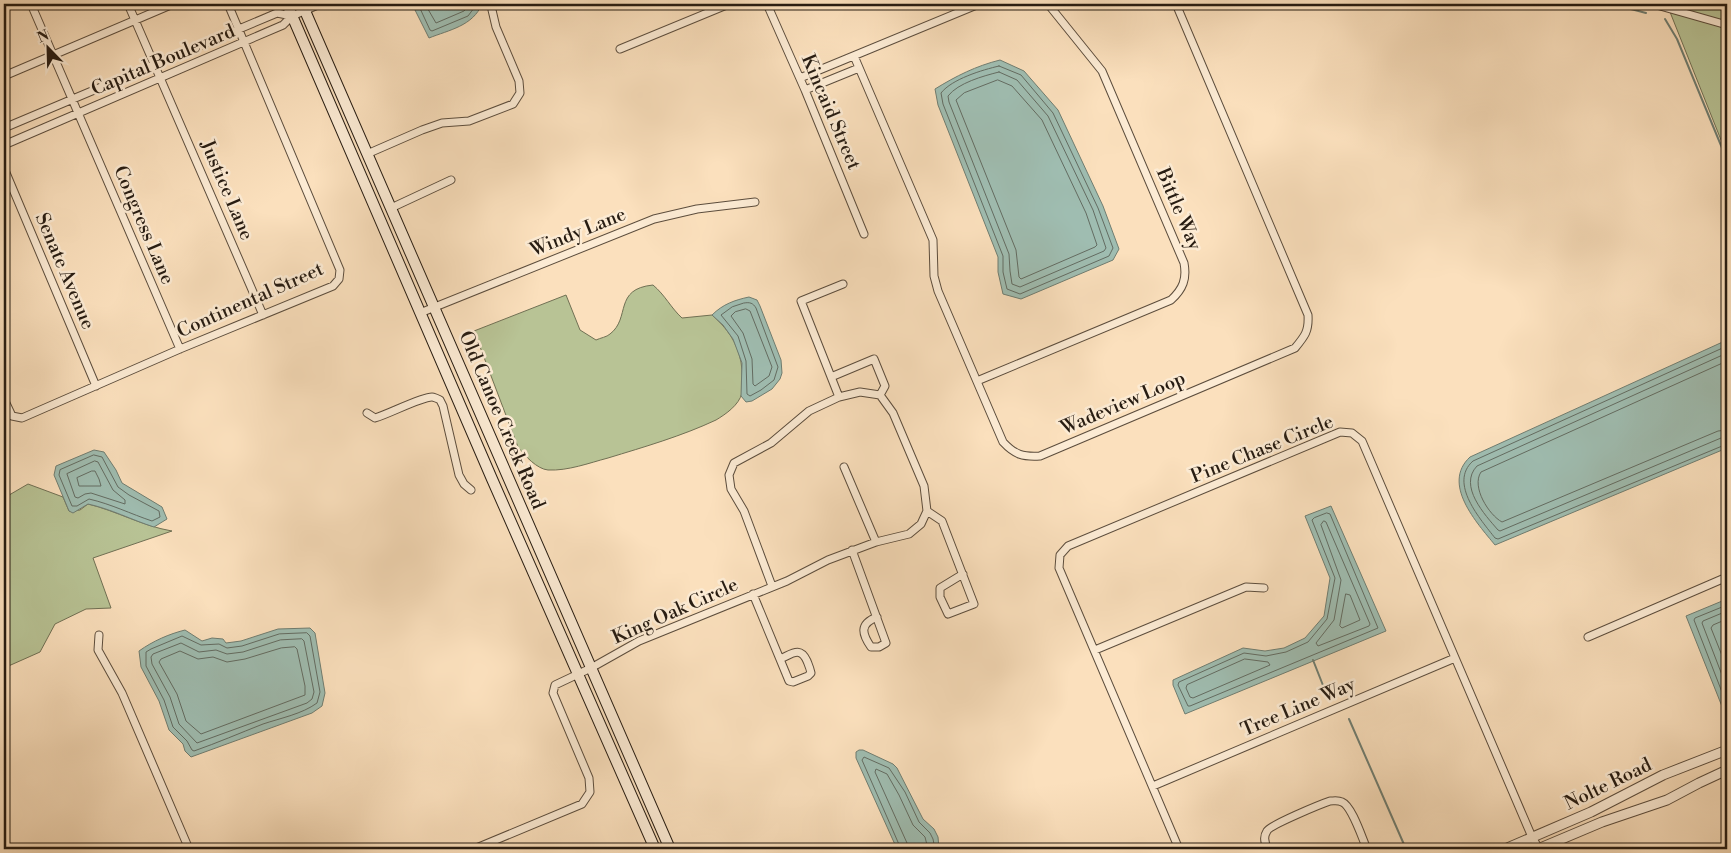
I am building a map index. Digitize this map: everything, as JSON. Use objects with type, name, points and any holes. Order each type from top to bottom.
[{"type":"main road","name":"Old Canoe Creek Road","points":[[287,4],[655,849]]},
{"type":"main road","name":"Old Canoe Creek Road","points":[[303,7],[670,849]]},
{"type":"main road","points":[[636,806],[649,800]]},
{"type":"street","name":"Congress Lane","points":[[31,4],[180,349]]},
{"type":"street","name":"Justice Lane","points":[[128,4],[263,315]]},
{"type":"street","points":[[4,76],[173,4]]},
{"type":"street","name":"Continental Street","points":[[4,399],[12,416],[22,418],[180,349],[333,286],[339,279],[340,270],[228,4]]},
{"type":"street","points":[[292,16],[303,7],[320,4]]},
{"type":"street","points":[[367,154],[442,123],[469,122],[513,104],[520,93],[519,80],[496,27],[492,10],[494,4]]},
{"type":"street","points":[[620,49],[729,4]]},
{"type":"street","name":"Kincaid Street","points":[[767,4],[800,78],[864,234]]},
{"type":"street","points":[[800,78],[979,4]]},
{"type":"street","name":"Bittle Way","points":[[977,381],[1171,300],[1184,285],[1186,273],[1184,263],[1102,71],[1048,4]]},
{"type":"street","name":"Wadeview Loop","points":[[854,56],[932,240],[934,276],[938,291],[1004,442],[1012,451],[1026,456],[1040,456],[1295,348],[1309,327],[1308,315],[1176,4]]},
{"type":"street","points":[[1653,4],[1727,25]]},
{"type":"street","name":"Capital Boulevard","points":[[4,128],[277,13],[292,16]]},
{"type":"street","name":"Capital Boulevard","points":[[4,145],[283,25],[292,16]]},
{"type":"street","points":[[805,90],[859,68]]},
{"type":"street","name":"Senate Avenue","points":[[4,168],[96,386]]},
{"type":"street","points":[[391,208],[450,180]]},
{"type":"street","name":"Windy Lane","points":[[420,312],[654,219],[697,209],[755,202]]},
{"type":"street","points":[[839,396],[801,301],[842,284]]},
{"type":"street","points":[[831,377],[874,359],[885,386],[880,395]]},
{"type":"street","points":[[772,586],[744,511],[731,489],[729,475],[734,463],[771,443],[808,411],[839,396],[860,392],[880,395],[893,413],[924,486],[928,511],[942,521],[963,574],[974,604],[948,614],[940,597],[940,588],[963,574]]},
{"type":"street","points":[[367,413],[375,418],[432,397],[440,400],[459,475],[464,484],[471,490]]},
{"type":"street","name":"Pine Chase Circle","points":[[1179,849],[1154,786],[1059,568],[1060,555],[1068,546],[1340,432],[1352,432],[1362,441],[1538,849]]},
{"type":"street","points":[[844,467],[876,542]]},
{"type":"street","name":"King Oak Circle","points":[[474,849],[582,804],[590,792],[589,778],[552,693],[555,685],[591,668],[639,641],[787,580],[828,560],[876,542],[910,534],[921,524],[928,511]]},
{"type":"street","points":[[852,550],[877,617],[886,643],[879,647],[871,647],[863,631],[865,625],[871,619],[877,617]]},
{"type":"street","points":[[1588,637],[1727,577]]},
{"type":"street","points":[[1095,650],[1246,587],[1264,588]]},
{"type":"street","points":[[753,594],[780,659],[790,682],[808,676],[811,673],[801,653],[798,652],[780,659]]},
{"type":"street","points":[[99,635],[98,650],[122,693],[189,849]]},
{"type":"street","name":"Tree Line Way","points":[[1154,786],[1455,658]]},
{"type":"street","name":"Nolte Road","points":[[1505,849],[1591,812],[1663,775],[1727,750]]},
{"type":"street","name":"Nolte Road","points":[[1538,849],[1602,822],[1667,800],[1727,770]]},
{"type":"street","points":[[1268,849],[1265,844],[1265,836],[1266,831],[1270,827],[1322,804],[1337,801],[1343,802],[1350,810],[1367,849]]},
{"type":"green space","points":[[1659,4],[1720,4],[1727,6],[1727,155],[1668,7]]},
{"type":"green space","points":[[653,285],[682,318],[712,315],[727,330],[737,348],[742,366],[742,393],[738,401],[728,412],[716,420],[635,450],[563,469],[548,470],[536,465],[518,447],[474,331],[566,295],[580,330],[596,340],[609,335],[616,327],[627,298],[632,292]]},
{"type":"green space","points":[[28,484],[63,497],[69,511],[80,510],[88,504],[150,526],[172,531],[93,558],[111,608],[86,609],[55,624],[40,652],[4,668],[4,498]]},
{"type":"water","points":[[412,4],[482,4],[467,22],[452,30],[429,38]]},
{"type":"water","points":[[1000,60],[1024,71],[1058,110],[1103,206],[1119,249],[1113,260],[1021,299],[1003,294],[998,272],[998,257],[938,105],[935,89],[966,72]]},
{"type":"water","points":[[749,297],[757,300],[760,306],[781,360],[782,373],[772,389],[752,401],[746,402],[741,396],[742,363],[733,339],[723,325],[712,315],[729,303]]},
{"type":"water","points":[[1727,340],[1727,448],[1495,545],[1479,526],[1460,491],[1459,479],[1462,468],[1470,457]]},
{"type":"water","points":[[94,450],[104,452],[122,483],[162,507],[167,519],[154,527],[88,504],[73,513],[69,511],[54,475],[56,466]]},
{"type":"water","points":[[1331,506],[1386,631],[1185,714],[1173,685],[1173,680],[1243,648],[1265,651],[1284,648],[1305,638],[1324,616],[1330,578],[1305,516]]},
{"type":"water","points":[[1727,599],[1727,719],[1686,616]]},
{"type":"water","points":[[310,628],[315,633],[325,693],[322,706],[312,713],[191,757],[185,751],[183,744],[169,730],[159,701],[141,667],[139,651],[161,638],[185,630],[202,641],[212,638],[223,639],[226,643],[241,641],[278,629]]},
{"type":"water","points":[[863,750],[893,764],[897,768],[923,819],[934,829],[938,837],[939,849],[897,849],[856,758],[856,752]]},
{"type":"waterway","points":[[1612,4],[1646,13]]},
{"type":"waterway","points":[[1665,19],[1677,39],[1727,160]]},
{"type":"waterway","points":[[1313,660],[1328,698]]},
{"type":"waterway","points":[[1349,719],[1406,849]]}]
